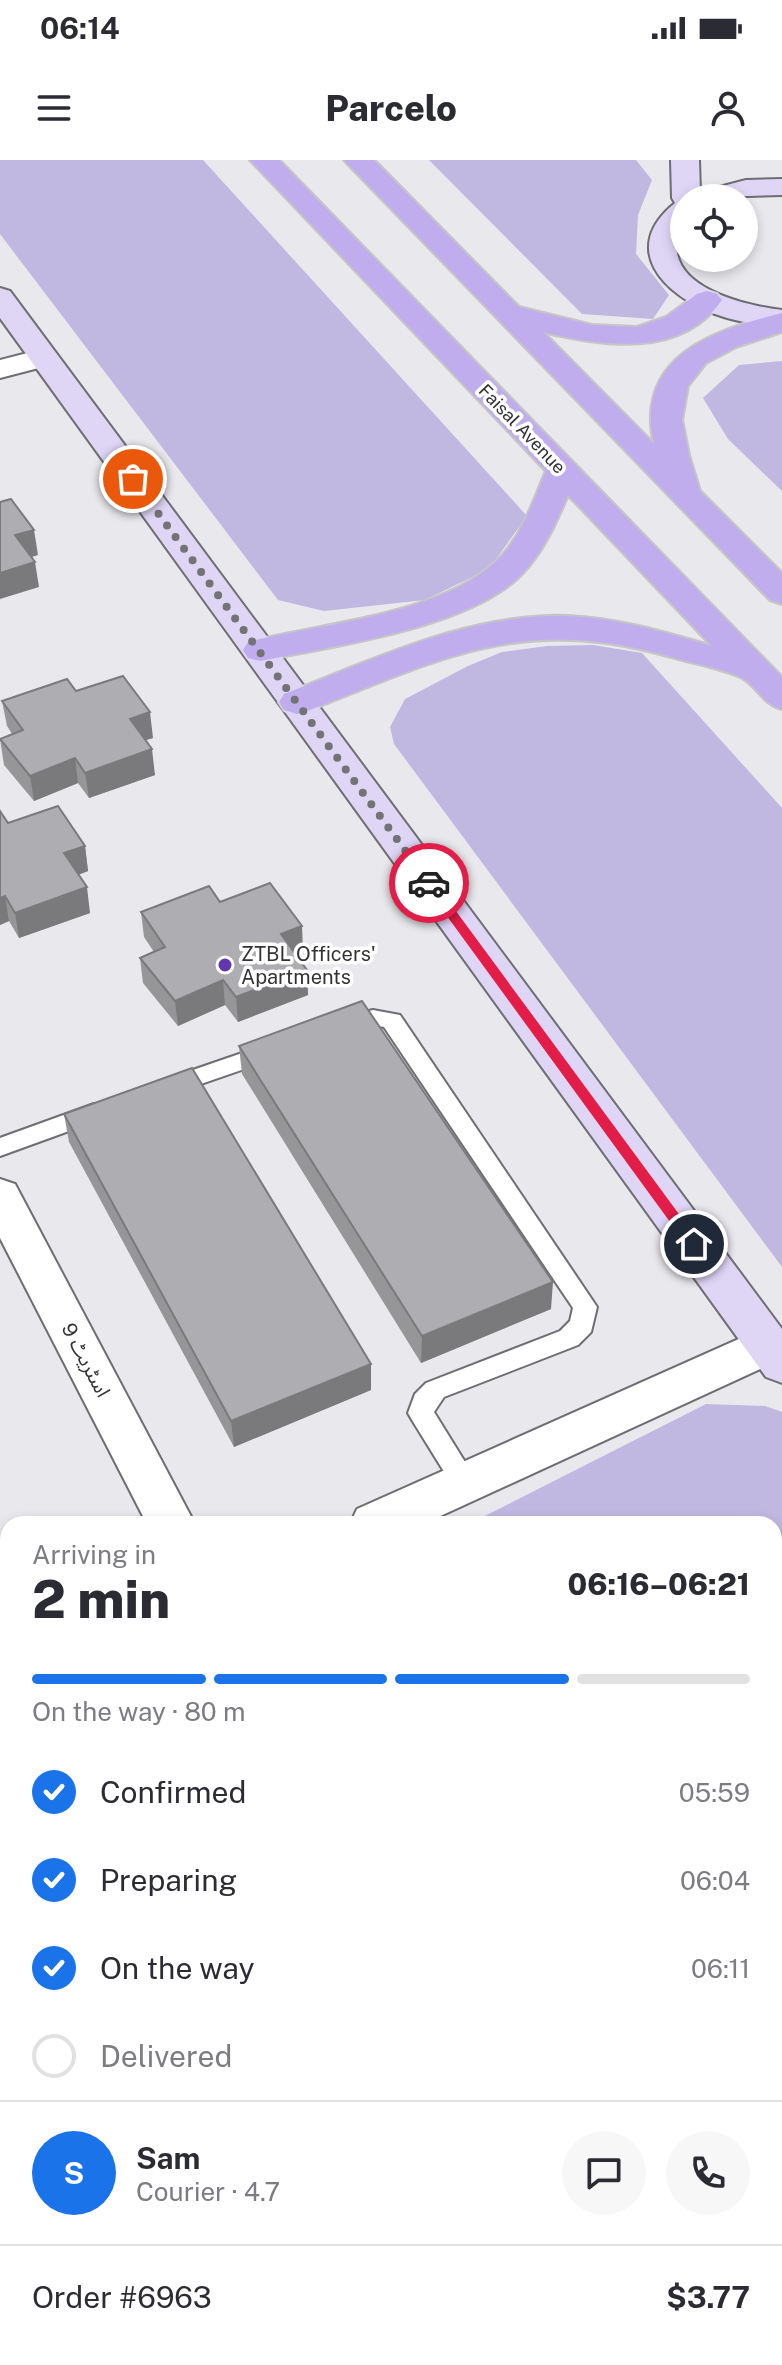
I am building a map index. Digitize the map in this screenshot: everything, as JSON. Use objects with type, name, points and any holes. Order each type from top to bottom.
[{"type":"main road","name":"Faisal Avenue","points":[[264,160],[782,698]]},
{"type":"main road","points":[[358,160],[782,593]]},
{"type":"main road","points":[[506,313],[590,333],[648,334],[676,324],[707,300]]},
{"type":"main road","points":[[689,501],[673,460],[666,431],[666,406],[679,376],[695,357],[782,321]]},
{"type":"main road","points":[[260,650],[380,624],[469,596],[508,569],[536,534],[562,471]]},
{"type":"main road","points":[[297,702],[473,637],[541,628],[608,631],[755,670]]},
{"type":"street","points":[[685,160],[686,184]]},
{"type":"street","points":[[737,166],[782,184]]},
{"type":"street","points":[[758,187],[782,184]]},
{"type":"street","points":[[670,224],[665,229],[661,253],[670,268]]},
{"type":"street","points":[[672,272],[707,300],[782,321]]},
{"type":"street","points":[[0,297],[775,1354],[392,1516]]},
{"type":"street","points":[[0,369],[43,358]]},
{"type":"street","name":"اسٹریٹ 9","points":[[0,1196],[167,1516]]},
{"type":"lane","points":[[323,1032],[367,1017],[381,1016],[392,1021],[585,1307],[582,1325],[569,1338],[435,1390],[424,1401],[421,1413],[465,1483]]},
{"type":"lane","points":[[147,1095],[294,1043]]},
{"type":"lane","points":[[0,1147],[117,1105]]},
{"type":"shaded area","points":[[0,160],[203,160],[527,516],[489,569],[425,600],[324,611],[278,600],[0,234]]},
{"type":"shaded area","points":[[429,160],[636,160],[652,180],[638,215],[636,254],[669,295],[653,319],[582,314]]},
{"type":"shaded area","points":[[782,361],[782,491],[728,439],[703,398],[739,365]]},
{"type":"shaded area","points":[[593,645],[642,653],[782,808],[782,1267],[394,744],[390,727],[405,699],[468,666],[502,652],[547,646]]},
{"type":"shaded area","points":[[706,1404],[765,1406],[782,1412],[782,1516],[485,1516]]},
{"type":"building","points":[[11,499],[34,530],[15,535],[35,562],[0,573],[0,502]]},
{"type":"building","points":[[123,676],[150,712],[130,719],[152,749],[85,773],[75,758],[30,776],[0,739],[23,730],[2,701],[67,679],[76,691]]},
{"type":"building","points":[[58,806],[85,846],[64,853],[87,887],[15,913],[5,896],[0,898],[0,811],[8,823]]},
{"type":"building","name":"ZTBL Officers' Apartments","points":[[270,883],[302,926],[281,934],[307,970],[236,997],[223,980],[175,1001],[140,958],[165,947],[141,912],[209,886],[220,902]]},
{"type":"building","points":[[362,1001],[553,1282],[422,1336],[239,1046]]},
{"type":"building","points":[[192,1068],[371,1364],[231,1421],[64,1114]]},
{"type":"way so far","points":[[133,479],[429,883]]},
{"type":"place","name":"ZTBL Officers' Apartments","points":[[225,965]]},
{"type":"route","points":[[429,883],[694,1244]]}]
